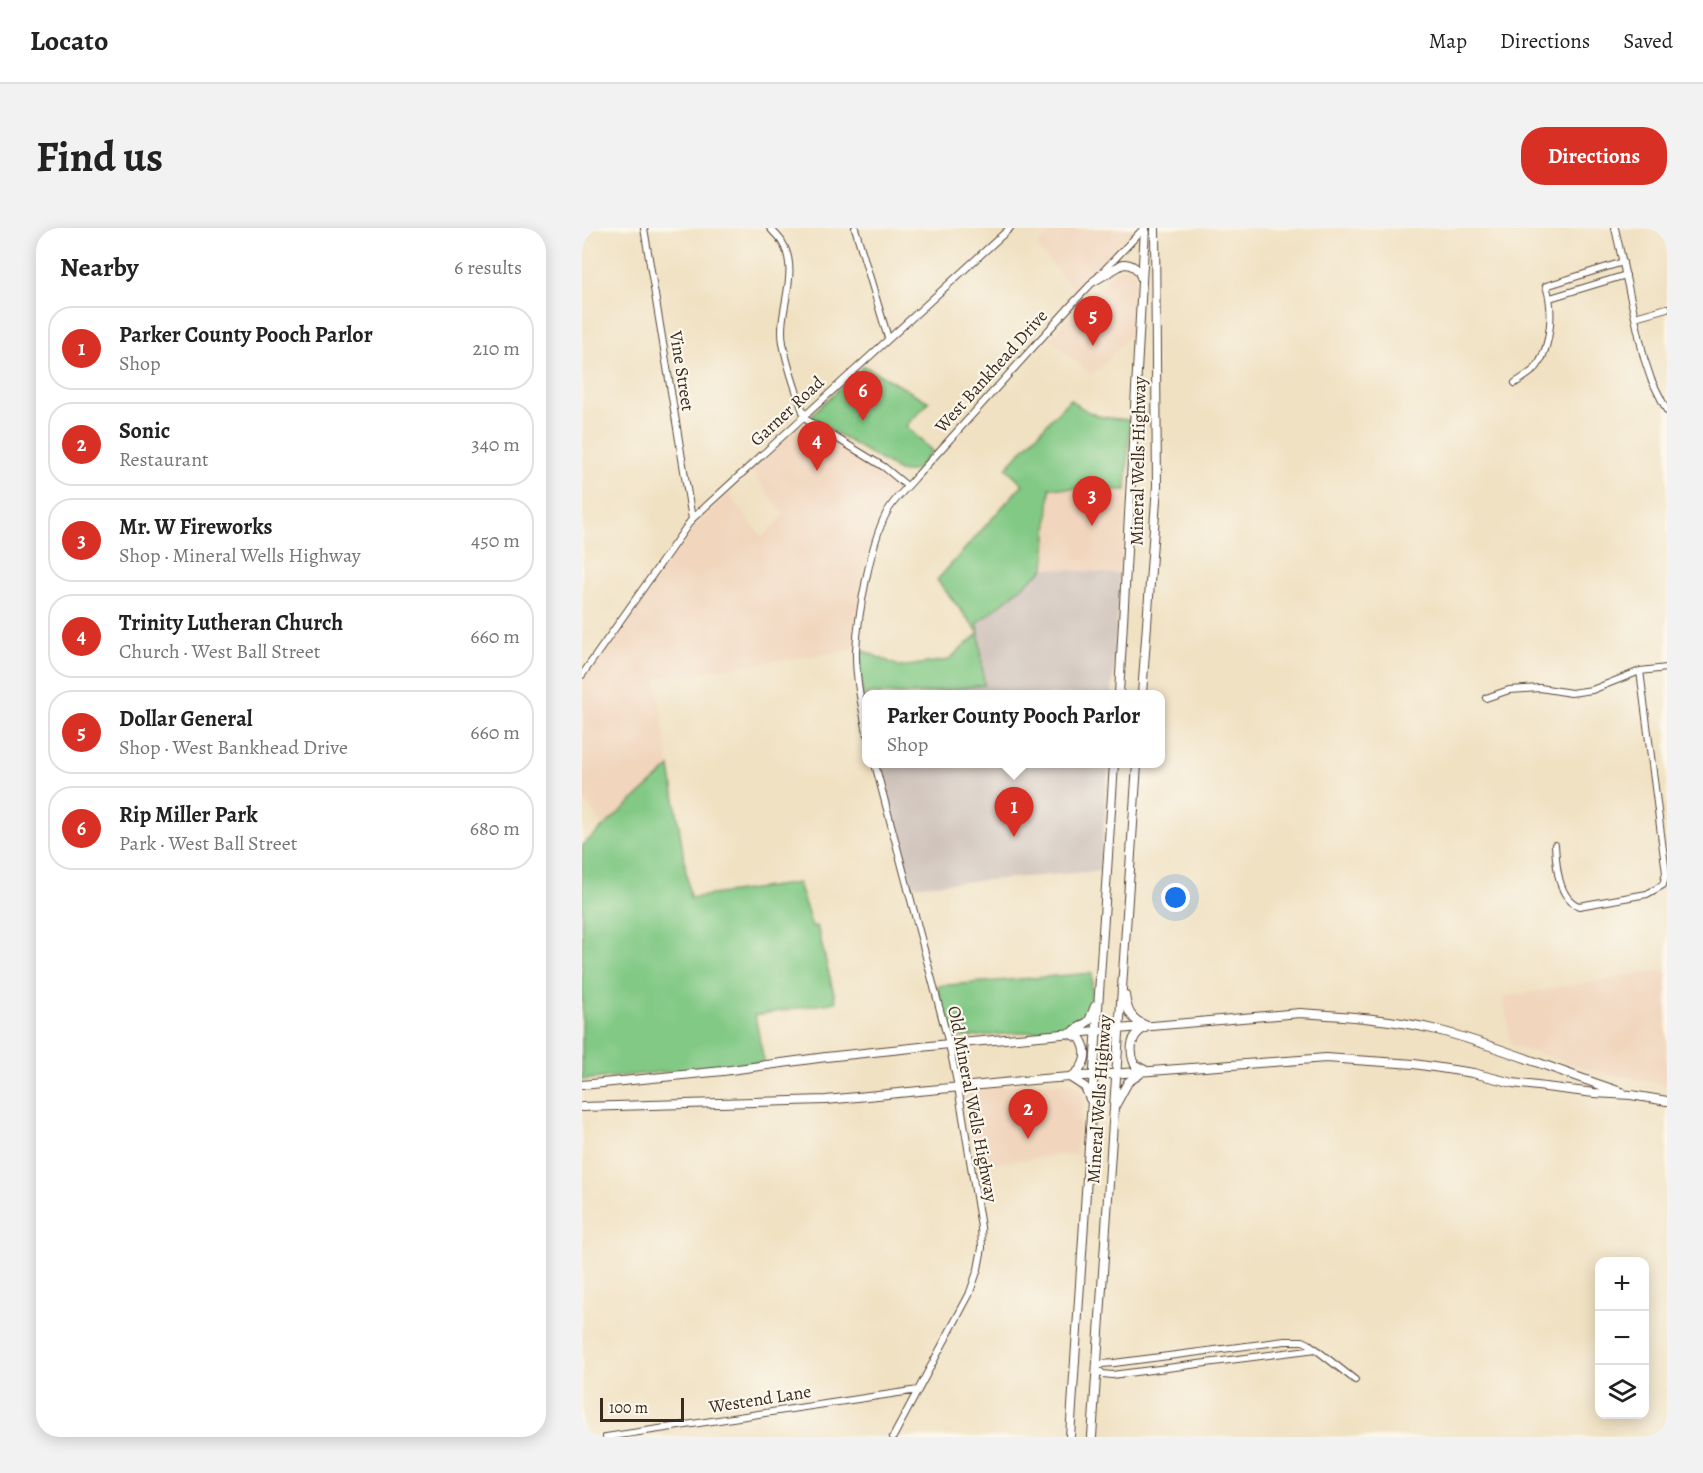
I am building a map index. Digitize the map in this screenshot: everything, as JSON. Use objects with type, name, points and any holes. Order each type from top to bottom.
[{"type":"main road","name":"Mineral Wells Highway","points":[[1119,690],[1144,228]]},
{"type":"main road","name":"Mineral Wells Highway","points":[[1142,690],[1156,486],[1155,228]]},
{"type":"main road","points":[[1094,281],[1124,264],[1136,268],[1142,279]]},
{"type":"main road","name":"Mineral Wells Highway","points":[[1070,1437],[1114,768]]},
{"type":"main road","name":"Mineral Wells Highway","points":[[1092,1437],[1137,768]]},
{"type":"main road","points":[[1122,980],[1130,1016],[1149,1026]]},
{"type":"main road","points":[[1068,1033],[1089,1021],[1099,993]]},
{"type":"main road","points":[[582,1085],[949,1044],[1300,1013],[1383,1020],[1434,1029],[1630,1095]]},
{"type":"main road","points":[[1147,1071],[1135,1065],[1132,1059],[1132,1044],[1135,1035],[1149,1026]]},
{"type":"main road","points":[[1068,1033],[1080,1038],[1085,1051],[1085,1062],[1080,1071],[1070,1078]]},
{"type":"main road","points":[[582,1107],[826,1100],[1273,1061],[1356,1059],[1444,1068],[1513,1083],[1563,1090],[1630,1095],[1667,1101]]},
{"type":"main road","points":[[1113,1111],[1128,1082],[1147,1071]]},
{"type":"main road","points":[[1070,1078],[1085,1087],[1092,1104]]},
{"type":"street","name":"Vine Street","points":[[644,228],[692,519]]},
{"type":"street","points":[[770,228],[783,243],[789,260],[790,275],[782,322],[782,343],[803,416],[884,467],[908,486]]},
{"type":"street","points":[[855,228],[888,338]]},
{"type":"street","name":"Garner Road","points":[[582,675],[692,519],[1009,228]]},
{"type":"street","name":"West Bankhead Drive","points":[[862,709],[858,689],[856,651],[874,544],[891,504],[1144,228]]},
{"type":"street","points":[[1615,228],[1651,379],[1667,411]]},
{"type":"street","points":[[1515,383],[1537,367],[1548,341],[1550,298],[1546,286],[1623,262]]},
{"type":"street","points":[[1550,298],[1626,275]]},
{"type":"street","points":[[1635,317],[1667,308]]},
{"type":"street","points":[[1486,698],[1509,690],[1540,688],[1571,693],[1592,690],[1640,671],[1667,668]]},
{"type":"street","points":[[1555,845],[1562,887],[1573,904],[1579,906],[1647,894],[1663,885],[1666,873],[1640,671]]},
{"type":"street","name":"Old Mineral Wells Highway","points":[[876,768],[949,1044],[979,1206],[982,1248],[969,1295],[893,1437]]},
{"type":"street","points":[[1316,1349],[1112,1375],[1103,1374],[1096,1368],[1107,1362],[1114,1363],[1285,1341],[1303,1341],[1316,1349],[1355,1380]]},
{"type":"street","points":[[1171,1356],[1175,1367]]},
{"type":"street","name":"Westend Lane","points":[[606,1437],[918,1390]]},
{"type":"shaded area","points":[[1056,228],[1135,228],[1075,292],[1037,246]]},
{"type":"shaded area","points":[[1126,266],[1132,269],[1136,278],[1134,331],[1092,376],[1050,338],[1090,293],[1102,285],[1116,270]]},
{"type":"shaded area","points":[[809,427],[895,479],[898,490],[881,513],[865,558],[853,650],[656,678],[670,767],[604,827],[582,797],[582,680],[671,557],[698,523],[728,493],[762,537],[784,515],[751,471],[798,428]]},
{"type":"shaded area","points":[[1050,488],[1126,490],[1120,574],[1045,568]]},
{"type":"shaded area","points":[[1045,568],[1120,574],[1112,690],[947,690],[984,685],[978,623]]},
{"type":"shaded area","points":[[880,768],[1108,768],[1101,871],[910,886]]},
{"type":"shaded area","points":[[1667,969],[1667,1085],[1590,1070],[1511,1045],[1504,997]]},
{"type":"shaded area","points":[[1044,1083],[1072,1084],[1081,1090],[1085,1101],[1080,1114],[1076,1153],[976,1166],[963,1094],[970,1089]]},
{"type":"green space","points":[[864,366],[929,402],[906,426],[932,451],[921,464],[910,472],[899,471],[813,419],[813,413]]},
{"type":"green space","points":[[1070,399],[1098,416],[1130,420],[1126,490],[1050,488],[1045,568],[978,623],[979,633],[937,580],[1023,484],[1006,468]]},
{"type":"green space","points":[[979,633],[984,685],[947,690],[863,690],[859,649],[901,667],[948,660]]},
{"type":"green space","points":[[670,767],[690,898],[798,883],[812,927],[817,926],[836,1002],[755,1015],[764,1062],[582,1080],[582,846]]},
{"type":"green space","points":[[1092,973],[1090,1007],[1082,1020],[1075,1025],[1065,1029],[955,1038],[948,1034],[937,986]]},
{"type":"place","name":"Dollar General","points":[[1093,346]]},
{"type":"place","name":"Rip Miller Park","points":[[863,421]]},
{"type":"place","name":"Trinity Lutheran Church","points":[[817,471]]},
{"type":"place","name":"Mr. W Fireworks","points":[[1092,526]]},
{"type":"place","name":"Parker County Pooch Parlor","points":[[1014,837]]},
{"type":"place","name":"Sonic","points":[[1028,1139]]}]
